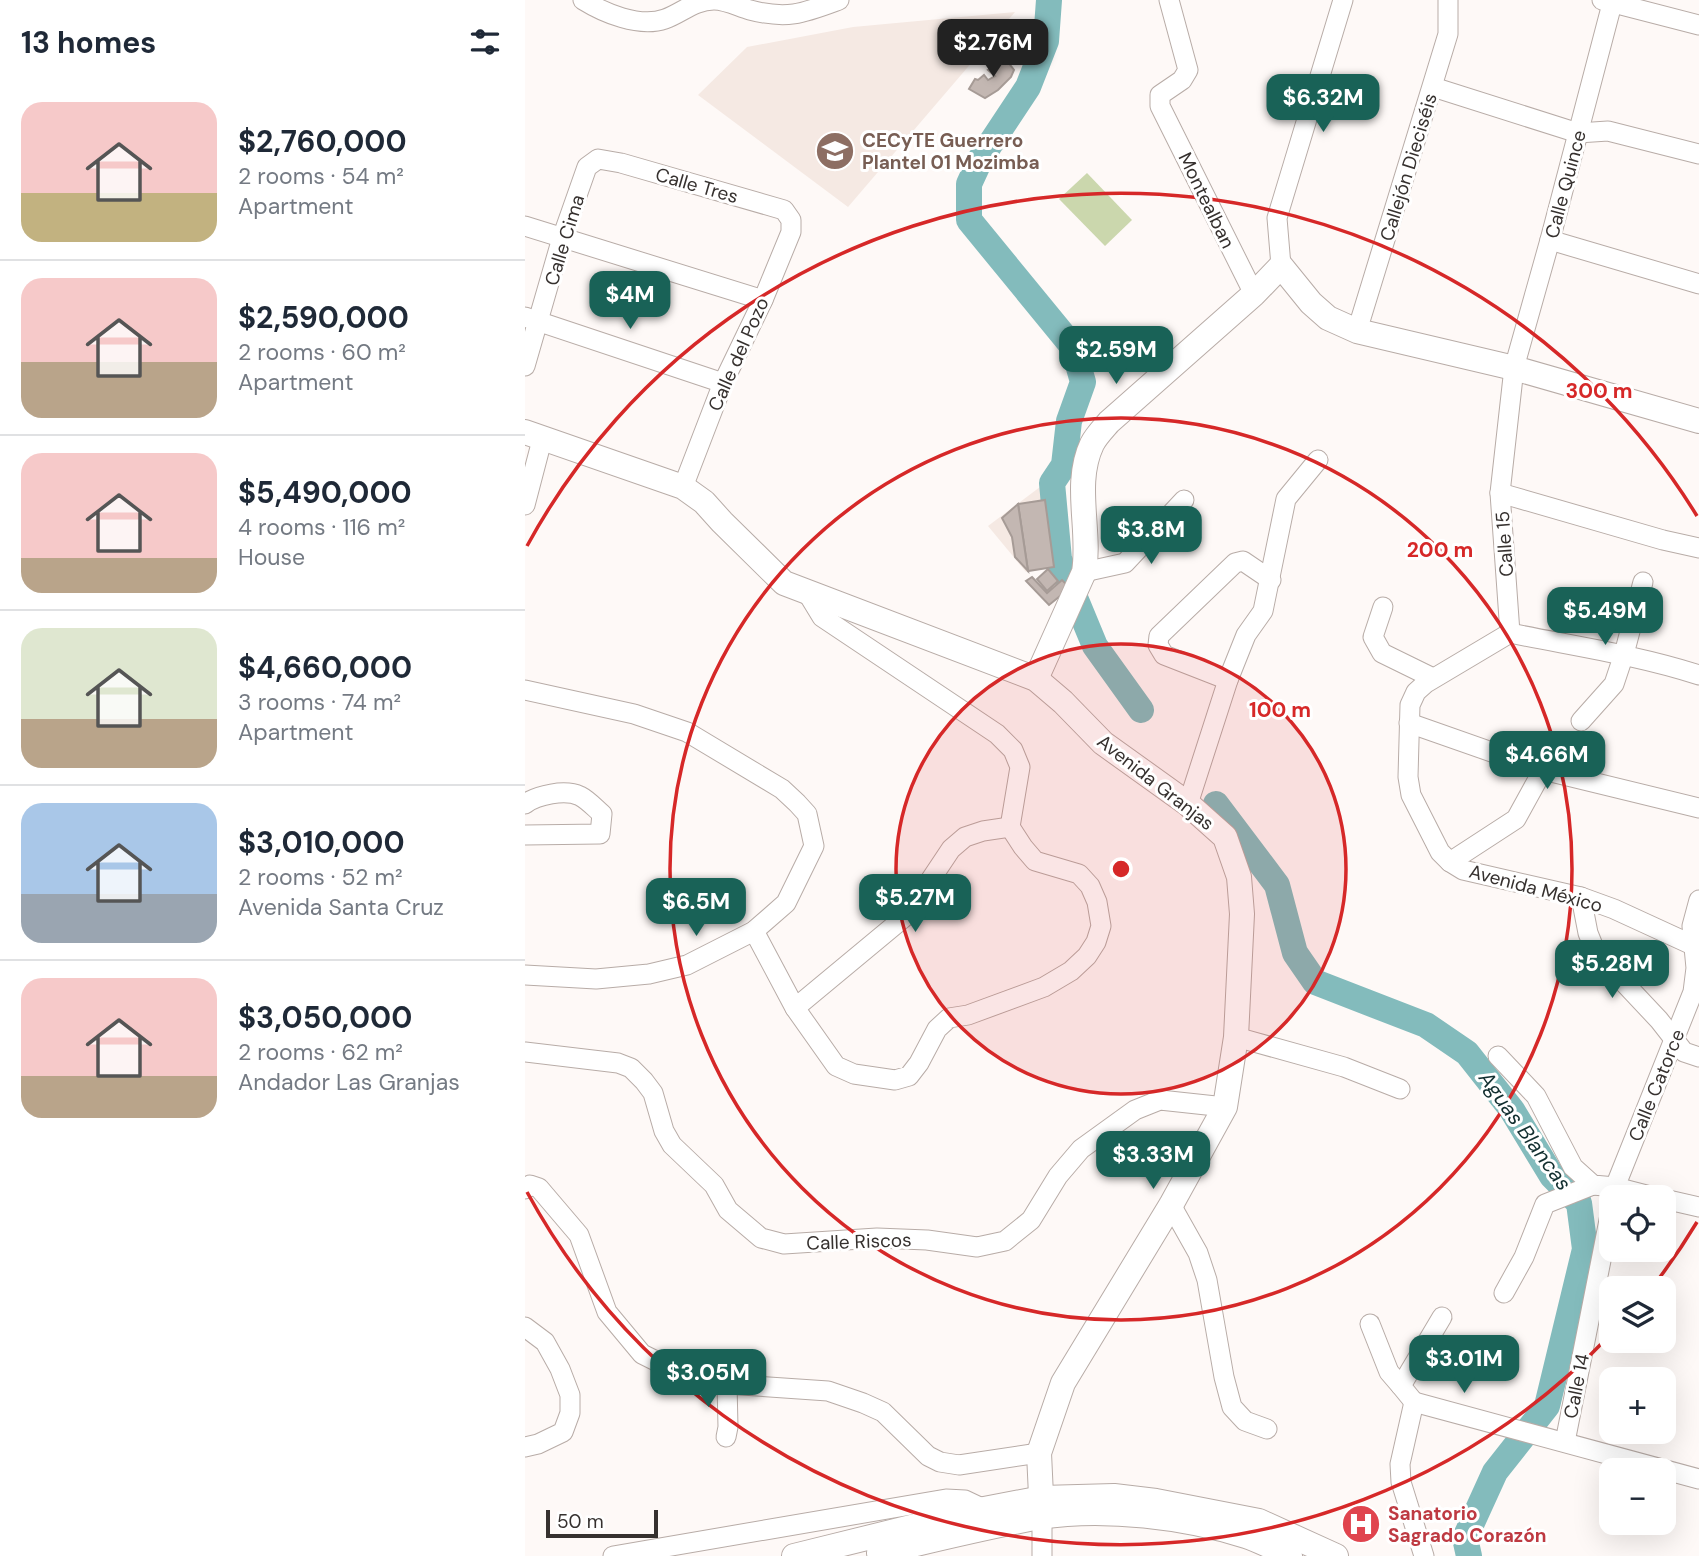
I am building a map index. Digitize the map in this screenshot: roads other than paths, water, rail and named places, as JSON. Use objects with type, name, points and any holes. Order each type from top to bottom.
[{"type":"main road","points":[[1036,679],[1083,572],[1086,557],[1083,474],[1092,444],[1109,422],[1254,294],[1281,266],[1311,303],[1328,318],[1357,331],[1514,368],[1699,421]]},
{"type":"main road","name":"Avenida Granjas","points":[[534,436],[683,487],[704,502],[784,583],[1036,679],[1103,743],[1188,804],[1225,837],[1239,877],[1242,915],[1236,1038],[1225,1107],[1171,1205],[1063,1383],[1039,1453],[1042,1507]]},
{"type":"main road","points":[[794,1556],[984,1509],[1042,1507],[1115,1496],[1156,1500],[1259,1521],[1336,1556]]},
{"type":"main road","points":[[864,1556],[1042,1507],[1162,1518],[1212,1527],[1249,1537],[1290,1556]]},
{"type":"street","points":[[583,0],[642,21],[664,20],[691,4],[715,0],[768,15],[792,16],[839,0]]},
{"type":"street","name":"Montealban","points":[[1169,0],[1188,70],[1182,80],[1160,95],[1160,106],[1254,294]]},
{"type":"street","points":[[1281,266],[1277,218],[1343,0]]},
{"type":"street","name":"Callejón Dieciséis","points":[[1357,331],[1448,34],[1448,0]]},
{"type":"street","points":[[1609,1],[1699,25]]},
{"type":"street","name":"Calle Quince","points":[[1514,368],[1578,133],[1609,1]]},
{"type":"street","points":[[1433,87],[1578,133],[1608,131],[1699,154]]},
{"type":"street","name":"Calle Tres","points":[[598,159],[621,163],[784,210],[791,219]]},
{"type":"street","name":"Calle Cima","points":[[525,366],[532,319],[587,167],[598,159]]},
{"type":"street","name":"Calle del Pozo","points":[[683,487],[723,383],[763,300],[791,232],[791,219]]},
{"type":"street","points":[[525,226],[763,300]]},
{"type":"street","points":[[1550,240],[1699,284]]},
{"type":"street","points":[[532,319],[723,383]]},
{"type":"street","name":"Calle 15","points":[[1510,633],[1500,493],[1514,368]]},
{"type":"street","points":[[525,505],[534,436]]},
{"type":"street","points":[[1188,804],[1228,680],[1246,635],[1263,611],[1286,499],[1318,460]]},
{"type":"street","points":[[1500,493],[1699,548]]},
{"type":"street","points":[[1083,572],[1125,563],[1184,500]]},
{"type":"street","points":[[1228,680],[1164,655],[1158,645],[1159,636],[1235,562],[1243,561],[1271,580]]},
{"type":"street","points":[[1581,721],[1613,684],[1643,582]]},
{"type":"street","points":[[754,931],[795,1008],[836,1066],[854,1074],[895,1080],[909,1076],[937,1029],[949,1018],[968,1015],[1044,987],[1071,971],[1087,957],[1101,926],[1097,902],[1090,886],[1079,874],[1035,860],[1023,848],[1010,827],[1020,767],[1013,750],[997,734],[823,617],[807,594]]},
{"type":"street","points":[[1383,607],[1373,637],[1382,653],[1433,678]]},
{"type":"street","points":[[1543,770],[1515,819],[1450,862],[1440,852],[1411,795],[1408,777],[1409,723],[1410,705],[1416,692],[1433,678],[1510,633],[1624,654],[1699,675]]},
{"type":"street","points":[[525,690],[634,714],[687,732],[782,789],[807,814],[814,846],[786,904],[754,931],[687,965],[649,974],[596,979],[525,975]]},
{"type":"street","points":[[1409,723],[1543,770],[1699,808]]},
{"type":"street","points":[[525,804],[533,797],[574,794],[583,797],[602,814],[600,834],[525,835]]},
{"type":"street","points":[[795,1008],[907,915],[934,871],[951,849],[965,837],[1010,827]]},
{"type":"street","name":"Avenida México","points":[[1450,862],[1463,870],[1581,897],[1614,909],[1696,947]]},
{"type":"street","points":[[1581,897],[1588,933],[1596,953],[1685,1052],[1699,1057]]},
{"type":"street","name":"Calle Catorce","points":[[1617,1185],[1693,992],[1696,947],[1692,926],[1699,900]]},
{"type":"street","points":[[1236,1038],[1344,1067],[1400,1089]]},
{"type":"street","name":"Calle Riscos","points":[[525,1052],[618,1063],[631,1068],[653,1093],[664,1131],[672,1145],[714,1185],[728,1210],[761,1238],[784,1244],[877,1238],[927,1240],[977,1247],[1005,1241],[1031,1220],[1058,1176],[1081,1149],[1135,1110],[1160,1100],[1225,1107]]},
{"type":"street","points":[[1498,1056],[1536,1096],[1573,1167],[1599,1188]]},
{"type":"street","points":[[525,1189],[530,1185],[539,1188],[579,1235],[607,1312],[642,1354],[668,1367],[727,1384],[828,1391],[863,1402],[883,1412],[928,1455],[940,1462],[959,1465],[1039,1453]]},
{"type":"street","points":[[1504,1293],[1524,1257],[1545,1204],[1593,1185]]},
{"type":"street","points":[[1676,1202],[1699,1207]]},
{"type":"street","points":[[1171,1205],[1198,1253],[1207,1280],[1232,1407],[1245,1421],[1267,1429]]},
{"type":"street","name":"Calle 14","points":[[1565,1442],[1600,1262]]},
{"type":"street","points":[[1401,1386],[1442,1317]]},
{"type":"street","points":[[1370,1324],[1389,1372],[1414,1402],[1699,1479]]},
{"type":"street","points":[[525,1327],[545,1342],[571,1395],[570,1413],[563,1432],[525,1447]]},
{"type":"street","points":[[726,1437],[727,1384]]},
{"type":"street","points":[[1414,1402],[1400,1473],[1424,1556]]},
{"type":"street","points":[[613,1556],[946,1499],[965,1500],[984,1509]]},
{"type":"street","points":[[1042,1507],[1042,1556]]},
{"type":"waterway","name":"Aguas Blancas","points":[[1049,0],[1046,41],[1028,87],[981,158],[969,184],[969,220],[1073,347],[1083,382],[1069,421],[1064,465],[1052,483],[1059,559],[1095,646],[1141,710]]},
{"type":"waterway","name":"Aguas Blancas","points":[[1216,804],[1277,885],[1295,953],[1315,982],[1426,1025],[1467,1053],[1512,1110],[1552,1176],[1579,1203],[1585,1249],[1547,1406],[1495,1472],[1465,1538],[1469,1556]]},
{"type":"place","name":"CECyTE Guerrero Plantel 01 Mozimba","points":[[835,151]]},
{"type":"place","name":"Sanatorio Sagrado Corazón","points":[[1361,1524]]}]
